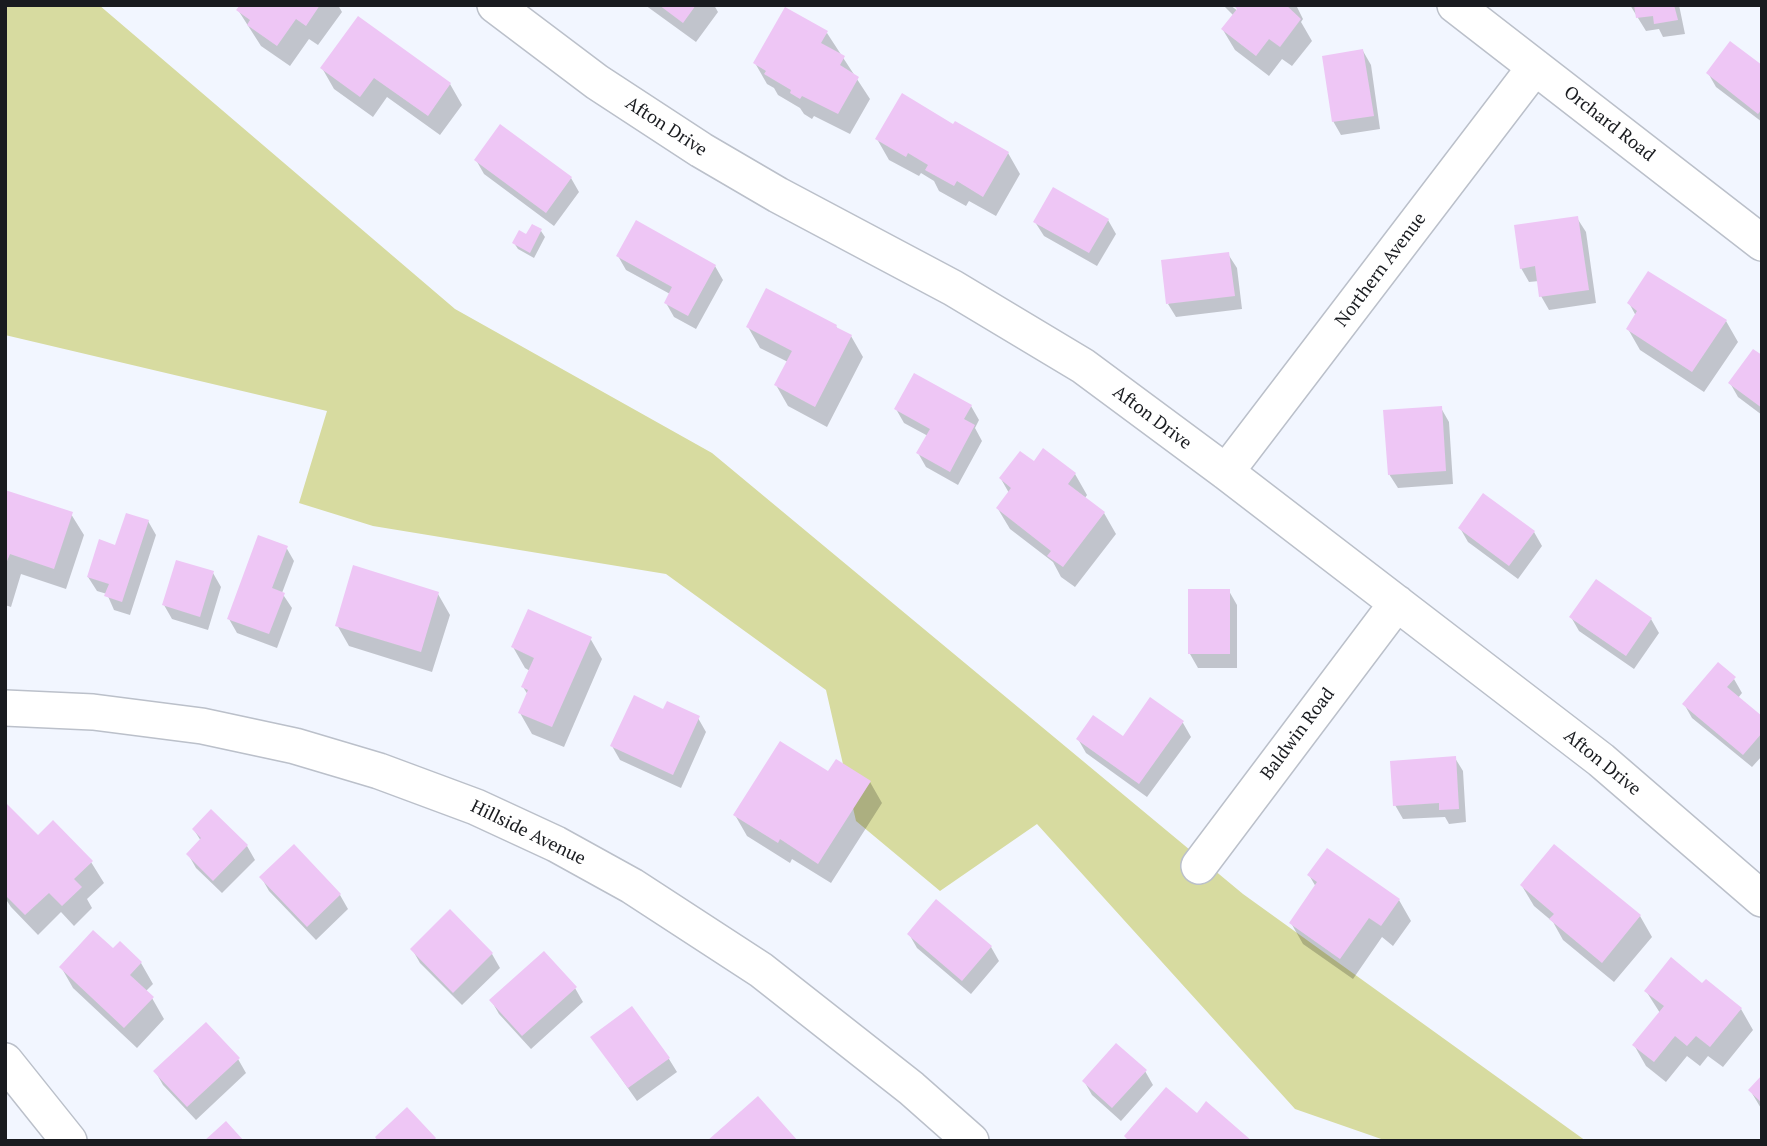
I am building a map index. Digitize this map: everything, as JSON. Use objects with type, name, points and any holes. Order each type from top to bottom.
[{"type":"street","name":"Afton Drive","points":[[495,5],[597,82],[701,150],[778,195],[953,288],[1083,366],[1226,472],[1601,760],[1762,899]]},
{"type":"street","name":"Orchard Road","points":[[1472,10],[1535,67],[1762,243]]},
{"type":"street","name":"Northern Avenue","points":[[1226,472],[1535,67]]},
{"type":"street","name":"Baldwin Road","points":[[1199,866],[1397,603]]},
{"type":"street","name":"Hillside Avenue","points":[[5,708],[93,712],[202,726],[295,746],[379,771],[476,807],[556,844],[632,886],[761,970],[911,1088],[971,1141]]},
{"type":"street","points":[[5,1061],[69,1141]]},
{"type":"green space","points":[[5,5],[99,5],[455,309],[712,453],[1243,894],[1586,1141],[1387,1141],[1295,1109],[1037,824],[940,891],[856,821],[826,690],[666,574],[373,526],[299,503],[327,411],[5,335]]},
{"type":"building","points":[[240,5],[320,5],[306,26],[296,19],[277,46],[247,25],[250,20],[236,10]]},
{"type":"building","points":[[659,5],[696,5],[683,23]]},
{"type":"building","points":[[1233,5],[1286,5],[1301,19],[1280,47],[1269,39],[1256,56],[1221,29],[1237,9]]},
{"type":"building","points":[[1634,5],[1674,5],[1678,20],[1654,24],[1653,16],[1636,18]]},
{"type":"building","points":[[785,7],[828,31],[821,43],[845,56],[840,65],[859,77],[838,114],[790,93],[791,90],[764,74],[766,71],[753,63]]},
{"type":"building","points":[[358,16],[451,83],[428,116],[374,78],[360,97],[320,68]]},
{"type":"building","points":[[1730,41],[1762,65],[1762,109],[1758,114],[1706,73]]},
{"type":"building","points":[[1363,49],[1374,116],[1332,122],[1322,56]]},
{"type":"building","points":[[902,93],[953,124],[955,121],[1009,152],[983,197],[957,181],[954,186],[925,170],[928,165],[908,153],[906,157],[875,139]]},
{"type":"building","points":[[500,124],[572,177],[546,213],[474,160]]},
{"type":"building","points":[[1053,187],[1109,219],[1089,253],[1033,222]]},
{"type":"building","points":[[1578,216],[1589,290],[1539,297],[1535,266],[1520,269],[1514,225]]},
{"type":"building","points":[[636,220],[716,265],[688,316],[664,303],[672,287],[616,256]]},
{"type":"building","points":[[532,224],[542,229],[530,253],[512,243],[519,230],[526,234]]},
{"type":"building","points":[[1229,252],[1235,296],[1166,304],[1161,260]]},
{"type":"building","points":[[1648,271],[1727,320],[1692,372],[1626,329],[1637,311],[1627,303]]},
{"type":"building","points":[[766,288],[852,335],[815,407],[774,385],[792,351],[746,327]]},
{"type":"building","points":[[1753,349],[1762,355],[1762,408],[1728,383]]},
{"type":"building","points":[[914,373],[972,405],[964,419],[975,425],[950,472],[916,453],[930,429],[894,409]]},
{"type":"building","points":[[1442,406],[1446,471],[1388,475],[1383,410]]},
{"type":"building","points":[[1043,448],[1076,473],[1068,484],[1105,512],[1063,567],[1047,556],[1051,551],[996,508],[1011,488],[999,478],[1020,451],[1034,461]]},
{"type":"building","points":[[5,490],[73,512],[54,569],[10,554],[5,566]]},
{"type":"building","points":[[1483,493],[1535,531],[1509,566],[1458,528]]},
{"type":"building","points":[[126,513],[149,520],[122,602],[104,596],[109,584],[87,577],[99,539],[115,545]]},
{"type":"building","points":[[258,535],[288,546],[272,588],[285,593],[269,634],[227,619]]},
{"type":"building","points":[[176,560],[214,571],[200,617],[162,605]]},
{"type":"building","points":[[353,565],[439,592],[421,652],[335,626]]},
{"type":"building","points":[[1596,579],[1652,618],[1626,656],[1569,617]]},
{"type":"building","points":[[1188,589],[1230,589],[1230,654],[1188,654]]},
{"type":"building","points":[[528,609],[592,637],[552,727],[518,713],[528,690],[521,687],[534,658],[511,647]]},
{"type":"building","points":[[1718,662],[1736,677],[1727,687],[1762,716],[1762,733],[1743,755],[1682,704]]},
{"type":"building","points":[[634,695],[663,709],[667,701],[700,716],[673,775],[610,746]]},
{"type":"building","points":[[1150,697],[1184,721],[1139,784],[1076,739],[1093,715],[1123,736]]},
{"type":"building","points":[[780,741],[828,771],[836,759],[871,781],[818,864],[780,839],[778,843],[733,815]]},
{"type":"building","points":[[1456,756],[1459,809],[1439,810],[1439,803],[1393,806],[1390,761]]},
{"type":"building","points":[[5,802],[38,835],[53,820],[93,861],[74,879],[82,887],[62,906],[49,893],[25,915],[5,895]]},
{"type":"building","points":[[211,809],[248,845],[213,881],[186,854],[201,838],[192,829]]},
{"type":"building","points":[[294,844],[341,894],[307,927],[259,877]]},
{"type":"building","points":[[1554,844],[1641,915],[1602,963],[1549,919],[1554,914],[1520,885]]},
{"type":"building","points":[[1327,848],[1400,899],[1381,926],[1369,918],[1340,959],[1289,923],[1317,882],[1307,875]]},
{"type":"building","points":[[936,899],[992,946],[962,981],[907,934]]},
{"type":"building","points":[[450,909],[493,953],[453,993],[410,949]]},
{"type":"building","points":[[93,930],[113,948],[120,941],[142,962],[130,975],[154,997],[124,1028],[59,967]]},
{"type":"building","points":[[544,951],[577,987],[522,1036],[489,1000]]},
{"type":"building","points":[[1671,957],[1702,983],[1706,979],[1742,1008],[1710,1047],[1696,1036],[1687,1046],[1675,1036],[1654,1062],[1632,1045],[1664,1006],[1644,991]]},
{"type":"building","points":[[632,1006],[670,1058],[628,1088],[590,1037]]},
{"type":"building","points":[[206,1022],[240,1058],[187,1107],[153,1071]]},
{"type":"building","points":[[1116,1043],[1147,1070],[1112,1108],[1082,1081]]},
{"type":"building","points":[[1762,1075],[1762,1103],[1748,1090]]},
{"type":"building","points":[[1166,1087],[1197,1113],[1206,1101],[1252,1141],[1129,1141],[1124,1136]]},
{"type":"building","points":[[758,1096],[798,1141],[707,1141]]},
{"type":"building","points":[[407,1107],[436,1138],[433,1141],[378,1141],[375,1137]]},
{"type":"building","points":[[226,1121],[244,1141],[204,1141]]}]
